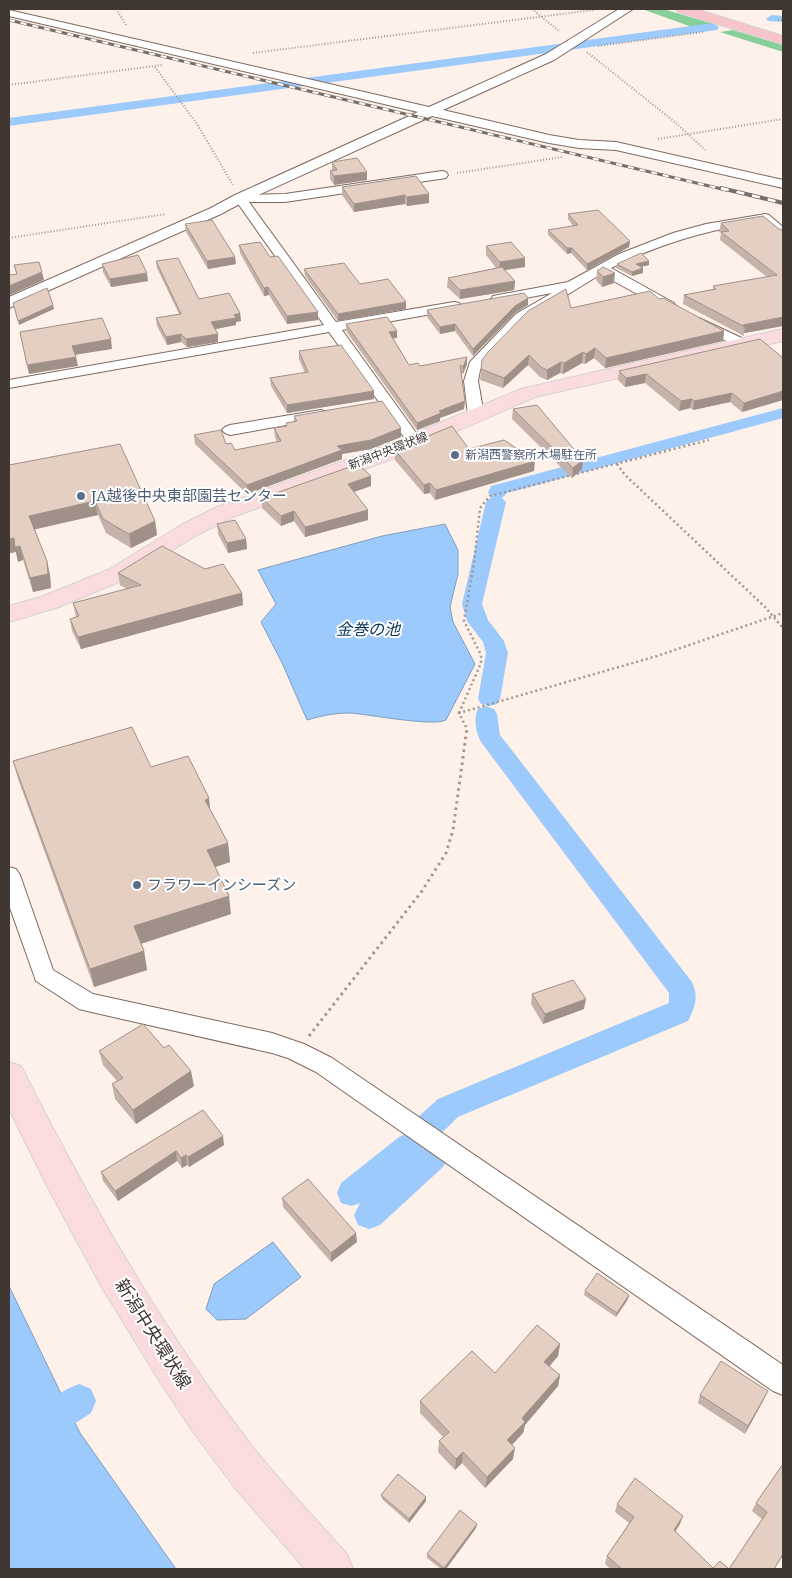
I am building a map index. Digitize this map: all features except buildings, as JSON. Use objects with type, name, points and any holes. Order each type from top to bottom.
[{"type":"highway","points":[[683,9],[783,40]]},
{"type":"highway","points":[[708,9],[781,26]]},
{"type":"main road","name":"新潟中央環状線","points":[[9,614],[50,602],[118,574],[189,530],[225,512],[414,441],[528,393],[783,335]]},
{"type":"main road","name":"新潟中央環状線","points":[[9,1076],[53,1164],[103,1254],[177,1374],[239,1461],[332,1569]]},
{"type":"street","points":[[9,303],[216,211],[240,198],[578,45],[627,9]]},
{"type":"street","points":[[9,13],[549,139],[579,144],[616,146],[783,184]]},
{"type":"street","points":[[240,198],[285,198],[442,175]]},
{"type":"street","points":[[240,198],[414,441]]},
{"type":"street","points":[[476,415],[472,397],[471,379],[473,368],[492,346],[522,317],[546,304],[569,286],[617,258],[698,229],[765,218],[783,233]]},
{"type":"street","points":[[601,268],[743,344]]},
{"type":"street","points":[[486,301],[569,286]]},
{"type":"street","points":[[9,384],[468,304]]},
{"type":"street","points":[[368,407],[388,403]]},
{"type":"street","points":[[230,430],[338,412]]},
{"type":"street","points":[[9,874],[44,975],[87,1002],[272,1043],[296,1051],[324,1065],[783,1381]]},
{"type":"path","points":[[532,9],[676,124],[685,134],[783,119]]},
{"type":"path","points":[[210,59],[602,9]]},
{"type":"path","points":[[781,26],[783,20]]},
{"type":"path","points":[[578,45],[710,31]]},
{"type":"path","points":[[9,85],[155,67],[182,101],[216,150],[240,198]]},
{"type":"path","points":[[442,175],[561,158],[579,144]]},
{"type":"path","points":[[9,238],[172,213]]},
{"type":"path","points":[[459,713],[481,664],[481,654],[464,621],[466,599],[474,563],[480,508],[490,496],[708,440]]},
{"type":"path","points":[[617,464],[625,475],[783,628]]},
{"type":"path","points":[[459,713],[657,656],[783,613]]},
{"type":"path","points":[[296,1051],[422,891],[446,853],[453,830],[467,728],[459,713]]},
{"type":"green space","points":[[642,9],[663,9],[717,25],[692,27]]},
{"type":"green space","points":[[733,30],[783,45],[783,52],[720,32]]},
{"type":"water","name":"金巻の池","points":[[445,524],[458,550],[458,574],[450,607],[453,622],[475,664],[446,720],[439,722],[414,721],[349,713],[307,720],[283,665],[261,622],[276,604],[258,570],[382,536]]},
{"type":"water","points":[[273,1242],[301,1277],[246,1319],[217,1320],[206,1309],[214,1284]]},
{"type":"water","points":[[9,1286],[80,1433],[176,1569],[9,1569]]},
{"type":"waterway","points":[[772,19],[783,19]]},
{"type":"waterway","points":[[9,122],[713,27]]},
{"type":"waterway","points":[[498,493],[498,490],[783,413]]},
{"type":"waterway","points":[[489,699],[497,653],[493,641],[478,621],[472,604],[496,502]]},
{"type":"waterway","points":[[426,1128],[448,1108],[678,1013],[683,1004],[682,990],[489,736],[486,714]]},
{"type":"waterway","points":[[352,1193],[409,1146]]},
{"type":"waterway","points":[[369,1215],[433,1158]]},
{"type":"waterway","points":[[9,1446],[79,1401]]},
{"type":"railway","points":[[9,20],[726,190]]},
{"type":"railway","points":[[721,188],[783,203]]},
{"type":"place","name":"新潟西警察所木場駐在所","points":[[455,455]]},
{"type":"place","name":"JA越後中央東部園芸センター","points":[[81,496]]},
{"type":"place","name":"フラワーインシーズン","points":[[137,885]]}]
